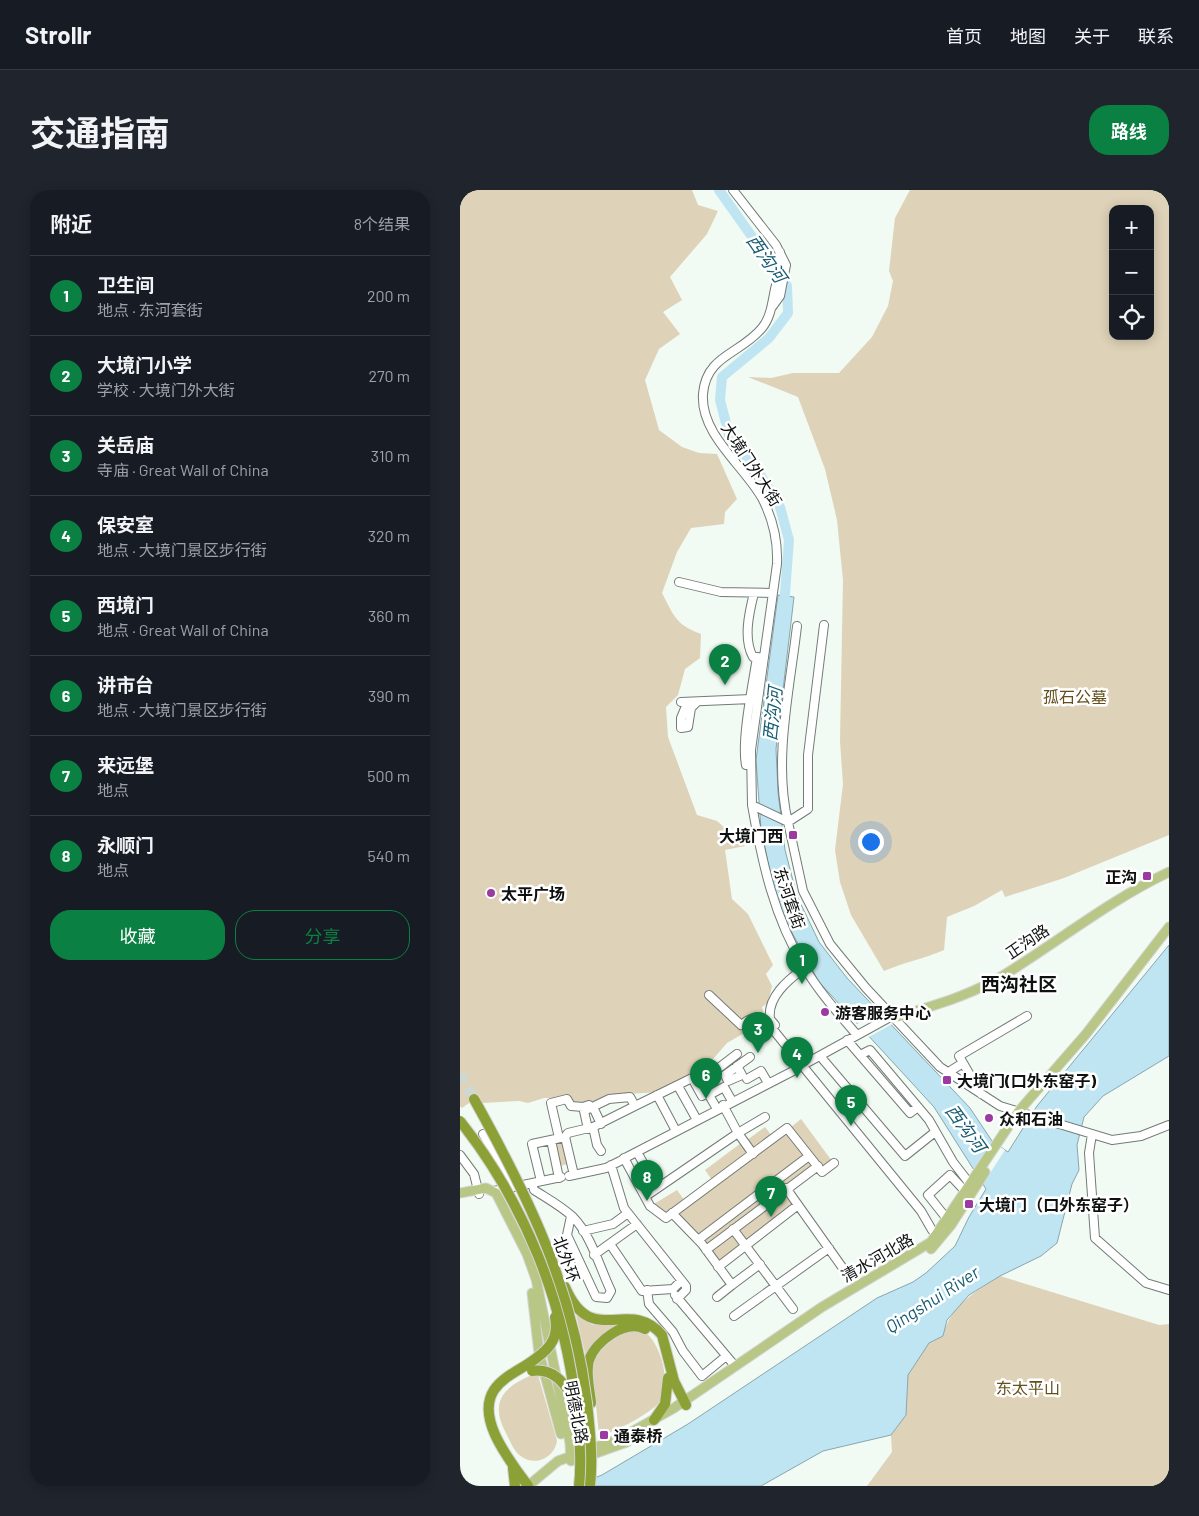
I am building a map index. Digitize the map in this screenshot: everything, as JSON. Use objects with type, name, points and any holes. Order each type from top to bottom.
[{"type":"highway","name":"北外环","points":[[474,1099],[515,1173],[550,1252],[576,1338],[584,1378],[590,1444]]},
{"type":"highway","name":"北外环","points":[[460,1120],[490,1161],[520,1214],[545,1274],[562,1324],[576,1406],[579,1486]]},
{"type":"highway","points":[[520,1214],[550,1299],[556,1322],[556,1333],[551,1346],[530,1367],[502,1390],[493,1405],[492,1414],[513,1456],[531,1486]]},
{"type":"highway","points":[[534,1215],[552,1250],[569,1298],[579,1312],[594,1320],[640,1321],[657,1330],[662,1336],[674,1381],[683,1405]]},
{"type":"highway","points":[[590,1486],[590,1444],[593,1414],[589,1360],[601,1344],[620,1330],[633,1326],[650,1332],[660,1346],[668,1378],[683,1405]]},
{"type":"highway","points":[[515,1486],[513,1468],[489,1421],[490,1399],[500,1382],[530,1367],[545,1371],[560,1378],[567,1387],[576,1406]]},
{"type":"highway","points":[[654,1420],[666,1400],[668,1378]]},
{"type":"highway","points":[[510,1461],[531,1486]]},
{"type":"main road","name":"正沟路","points":[[893,1019],[962,996],[990,982],[1121,897],[1169,872]]},
{"type":"main road","name":"正沟路","points":[[893,1019],[965,999],[984,990],[1122,901],[1169,876]]},
{"type":"main road","name":"清水河北路","points":[[531,1486],[552,1465],[619,1439],[683,1405],[735,1366],[822,1307],[924,1248],[931,1242],[1023,1113],[1169,927]]},
{"type":"main road","name":"清水河北路","points":[[1023,1113],[1089,1036],[1169,932]]},
{"type":"main road","name":"清水河北路","points":[[569,1458],[627,1441],[820,1314],[928,1252],[941,1239],[972,1184]]},
{"type":"main road","points":[[460,1197],[478,1192]]},
{"type":"main road","points":[[460,1193],[492,1193]]},
{"type":"main road","name":"明德北路","points":[[492,1193],[500,1198],[523,1246],[536,1279],[569,1458]]},
{"type":"street","name":"大境门外大街","points":[[733,190],[780,252],[784,265],[780,296],[773,305]]},
{"type":"street","name":"大境门外大街","points":[[755,806],[751,765],[760,658],[773,593],[777,537],[770,516],[756,488],[713,430],[703,401],[708,373],[714,366],[755,336],[768,320],[775,290],[784,265]]},
{"type":"street","points":[[679,582],[721,592],[773,593]]},
{"type":"street","points":[[751,765],[746,765],[745,752],[751,698],[760,658],[753,657],[749,650],[748,631],[754,594]]},
{"type":"street","points":[[785,820],[808,809],[808,755],[824,625]]},
{"type":"street","points":[[797,626],[782,760],[783,803],[785,820],[803,891],[815,918],[830,944],[848,968],[893,1019],[947,1073],[982,1096],[1023,1113],[1112,1140],[1141,1136],[1169,1125]]},
{"type":"street","points":[[697,702],[691,708],[688,727],[682,728],[683,704],[697,702],[751,698]]},
{"type":"street","points":[[755,806],[785,820]]},
{"type":"street","name":"东河套街","points":[[755,806],[773,902],[787,935],[804,968],[841,1016],[859,1034]]},
{"type":"street","points":[[802,1066],[770,1019],[769,1011],[777,994],[804,968]]},
{"type":"street","points":[[709,995],[741,1025],[757,1017],[766,1021],[921,1211],[932,1230]]},
{"type":"street","points":[[982,1096],[959,1056],[1027,1016]]},
{"type":"street","points":[[492,1193],[512,1186],[608,1166],[622,1160],[720,1107],[802,1066],[847,1040],[893,1019]]},
{"type":"street","points":[[847,1040],[910,1113],[918,1107],[929,1120],[935,1132],[972,1184]]},
{"type":"street","points":[[720,1067],[738,1054]]},
{"type":"street","points":[[820,1056],[905,1156],[935,1132]]},
{"type":"street","points":[[716,1059],[726,1081],[732,1101]]},
{"type":"street","points":[[709,1095],[743,1063],[744,1077],[753,1090]]},
{"type":"street","points":[[947,1073],[963,1063]]},
{"type":"street","points":[[726,1081],[761,1071],[768,1083]]},
{"type":"street","points":[[541,1181],[532,1144],[594,1127],[692,1078],[702,1096],[708,1093],[720,1107],[753,1154]]},
{"type":"street","points":[[678,1086],[697,1120]]},
{"type":"street","points":[[657,1095],[676,1131]]},
{"type":"street","points":[[583,1109],[609,1099],[630,1096],[635,1106]]},
{"type":"street","points":[[566,1176],[562,1137],[551,1103],[567,1099],[571,1106],[583,1109],[593,1107],[602,1102]]},
{"type":"street","points":[[593,1107],[597,1145],[602,1152],[624,1208],[681,1281],[686,1290],[676,1297],[726,1358],[735,1366]]},
{"type":"street","points":[[583,1109],[594,1127]]},
{"type":"street","points":[[646,1196],[738,1133],[765,1117]]},
{"type":"street","points":[[622,1160],[646,1196],[650,1206],[666,1218],[788,1128],[822,1172],[834,1163]]},
{"type":"street","points":[[483,1134],[512,1186]]},
{"type":"street","points":[[1092,1134],[1089,1154],[1095,1238],[1146,1283],[1169,1290]]},
{"type":"street","points":[[551,1140],[566,1176]]},
{"type":"street","points":[[637,1152],[657,1188]]},
{"type":"street","points":[[460,1155],[474,1174],[478,1192]]},
{"type":"street","points":[[698,1240],[809,1156]]},
{"type":"street","points":[[706,1250],[786,1188],[818,1166]]},
{"type":"street","points":[[947,1219],[928,1195],[950,1175],[972,1184]]},
{"type":"street","points":[[532,1183],[534,1190],[555,1202],[571,1216],[583,1231],[611,1291],[607,1298],[596,1297],[567,1235],[571,1216]]},
{"type":"street","points":[[786,1188],[847,1274]]},
{"type":"street","points":[[718,1267],[798,1205]]},
{"type":"street","points":[[583,1231],[613,1224],[628,1213]]},
{"type":"street","points":[[672,1213],[698,1240],[732,1285]]},
{"type":"street","points":[[594,1255],[637,1224]]},
{"type":"street","points":[[733,1229],[792,1309]]},
{"type":"street","points":[[610,1244],[642,1291],[673,1288],[681,1281]]},
{"type":"street","points":[[734,1316],[829,1248]]},
{"type":"street","points":[[717,1296],[760,1264]]},
{"type":"street","points":[[647,1290],[649,1304],[673,1332],[683,1351],[702,1376],[726,1358]]},
{"type":"green space","points":[[460,190],[692,190],[698,205],[718,211],[707,234],[670,277],[682,300],[663,312],[680,334],[659,349],[645,380],[659,430],[682,447],[699,453],[717,454],[737,499],[725,512],[724,524],[691,528],[677,552],[662,593],[677,619],[686,627],[701,634],[700,658],[685,669],[678,695],[666,707],[668,737],[697,815],[717,821],[745,846],[725,850],[732,899],[748,914],[773,965],[766,974],[772,986],[768,1003],[762,1007],[764,1014],[763,1022],[727,1043],[714,1058],[690,1073],[683,1082],[661,1092],[611,1095],[588,1105],[570,1103],[567,1098],[544,1098],[528,1103],[519,1101],[482,1103],[479,1096],[462,1108],[460,1106]]},
{"type":"green space","name":"孤石公墓","points":[[910,190],[1169,190],[1169,835],[1064,878],[1005,897],[1002,890],[974,906],[947,917],[944,950],[884,971],[851,915],[840,882],[835,850],[843,784],[840,741],[843,580],[837,520],[825,469],[798,397],[748,377],[771,378],[793,373],[839,373],[872,337],[888,306],[893,281],[889,271],[895,218]]},
{"type":"green space","points":[[801,1119],[832,1161],[822,1169],[790,1128]]},
{"type":"green space","points":[[765,1127],[772,1136],[753,1150],[747,1140]]},
{"type":"green space","points":[[788,1132],[804,1157],[701,1235],[695,1234],[676,1213]]},
{"type":"green space","points":[[564,1138],[569,1164],[559,1166],[553,1141]]},
{"type":"green space","points":[[741,1143],[749,1154],[712,1180],[705,1170]]},
{"type":"green space","points":[[807,1159],[813,1166],[712,1243],[703,1243],[704,1238]]},
{"type":"green space","points":[[677,1190],[685,1201],[667,1214],[654,1204]]},
{"type":"green space","points":[[787,1192],[795,1204],[746,1241],[737,1231]]},
{"type":"green space","points":[[732,1233],[743,1244],[720,1263],[709,1252]]},
{"type":"green space","name":"东太平山","points":[[1000,1276],[1159,1325],[1169,1324],[1169,1486],[867,1486],[892,1452],[891,1435],[906,1415],[908,1375],[929,1342],[943,1336],[947,1325],[958,1307],[973,1294]]},
{"type":"green space","points":[[576,1315],[593,1325],[628,1322],[586,1357]]},
{"type":"green space","points":[[627,1330],[644,1331],[655,1344],[664,1372],[665,1382],[662,1399],[652,1409],[633,1421],[613,1431],[599,1435],[592,1366],[598,1354],[606,1345]]},
{"type":"green space","points":[[532,1375],[538,1375],[557,1441],[556,1446],[549,1455],[534,1461],[528,1460],[517,1453],[499,1415],[501,1399],[506,1392],[521,1380]]},
{"type":"water","name":"Qingshui River","points":[[778,595],[794,597],[776,749],[778,792],[785,850],[797,896],[819,942],[847,978],[970,1108],[992,1141],[1008,1152],[1037,1106],[1169,945],[1169,1056],[1103,1096],[1084,1117],[1077,1145],[1079,1170],[1072,1184],[1057,1243],[1041,1256],[1000,1276],[969,1295],[947,1320],[943,1336],[929,1343],[908,1375],[906,1415],[891,1435],[823,1451],[761,1486],[574,1486],[602,1475],[688,1424],[877,1298],[913,1282],[926,1273],[955,1246],[969,1217],[986,1189],[934,1107],[819,982],[784,918],[773,887],[761,829],[756,760]]},
{"type":"pier","points":[[882,1010],[894,1023],[867,1038],[855,1025]]},
{"type":"pier","points":[[992,1141],[1005,1150],[983,1184],[971,1173]]},
{"type":"waterway","name":"西沟河","points":[[719,190],[787,286],[788,313],[769,338],[722,377],[720,400],[729,435],[756,468],[780,507],[789,540],[784,607]]},
{"type":"tunnel","points":[[460,1074],[474,1099]]},
{"type":"place","name":"大境门小学","points":[[725,685]]},
{"type":"place","name":"大境门西","points":[[793,835]]},
{"type":"place","name":"正沟","points":[[1147,876]]},
{"type":"place","name":"太平广场","points":[[491,893]]},
{"type":"place","name":"卫生间","points":[[802,984]]},
{"type":"place","name":"游客服务中心","points":[[825,1012]]},
{"type":"place","name":"关岳庙","points":[[758,1053]]},
{"type":"place","name":"保安室","points":[[797,1078]]},
{"type":"place","name":"大境门(口外东窑子)","points":[[947,1080]]},
{"type":"place","name":"讲市台","points":[[706,1099]]},
{"type":"place","name":"众和石油","points":[[989,1118]]},
{"type":"place","name":"西境门","points":[[851,1126]]},
{"type":"place","name":"永顺门","points":[[647,1201]]},
{"type":"place","name":"大境门（口外东窑子）","points":[[969,1204]]},
{"type":"place","name":"来远堡","points":[[771,1217]]},
{"type":"place","name":"通泰桥","points":[[604,1435]]},
{"type":"district","name":"西沟社区","points":[[1019,983]]}]
